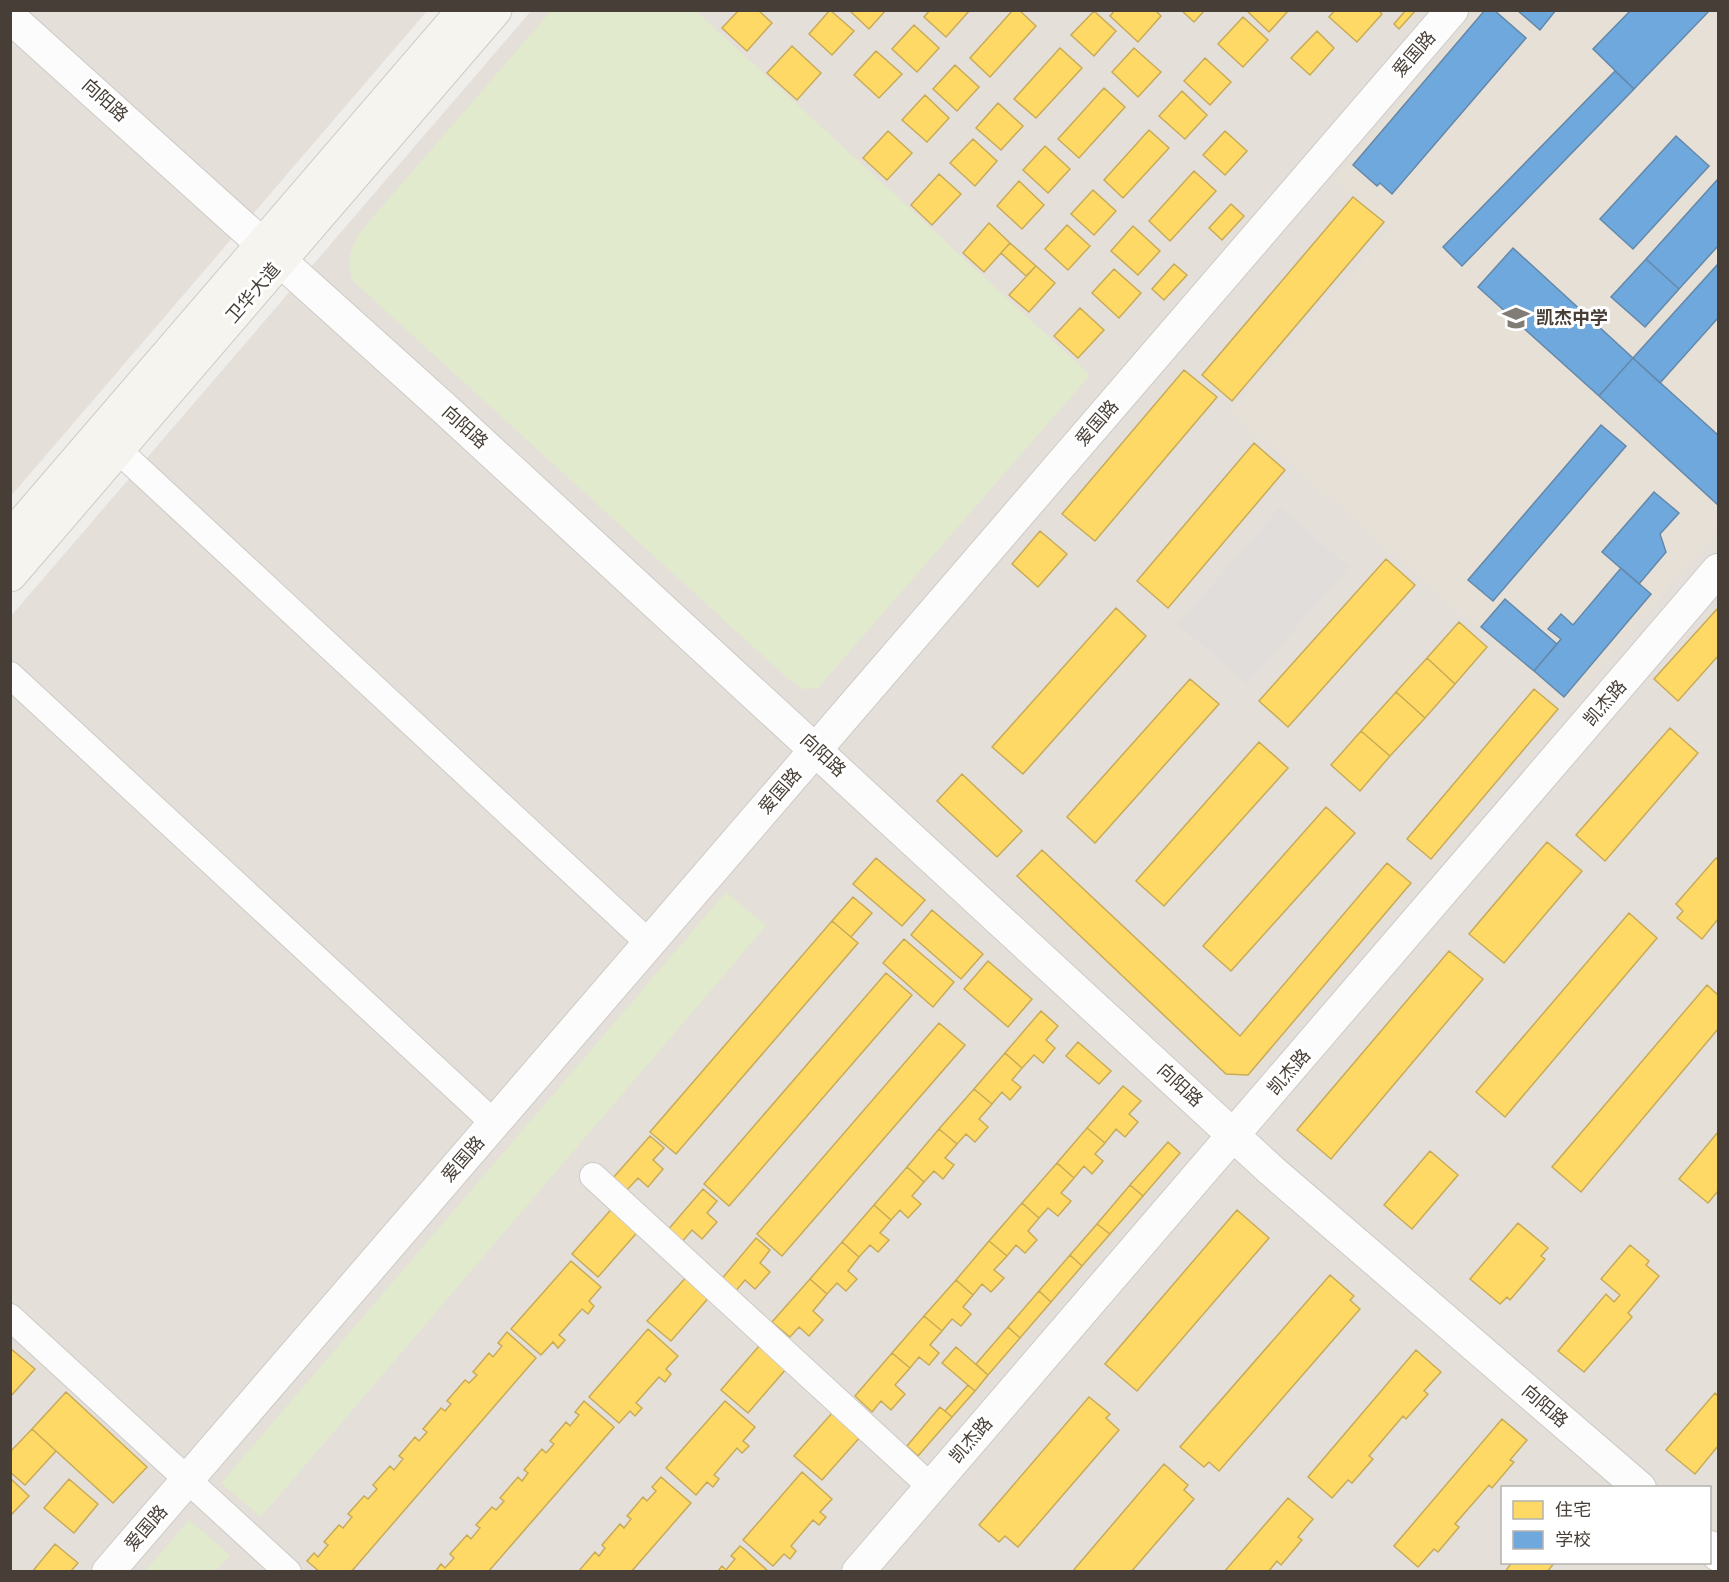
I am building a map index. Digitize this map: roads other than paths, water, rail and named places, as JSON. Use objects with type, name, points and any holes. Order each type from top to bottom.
[{"type":"main road","name":"卫华大道","points":[[10,575],[118,450],[464,10]]},
{"type":"main road","name":"卫华大道","points":[[10,538],[495,10]]},
{"type":"street","name":"爱国路","points":[[108,1572],[1452,10]]},
{"type":"street","name":"向阳路","points":[[10,17],[272,252],[1234,1135],[1638,1486]]},
{"type":"street","points":[[118,450],[649,943]]},
{"type":"street","name":"凯杰路","points":[[858,1572],[1719,570]]},
{"type":"street","points":[[10,675],[494,1123]]},
{"type":"street","points":[[593,1176],[931,1487]]},
{"type":"street","points":[[10,1317],[288,1572]]},
{"type":"place","name":"凯杰中学","points":[[1516,318]]}]
